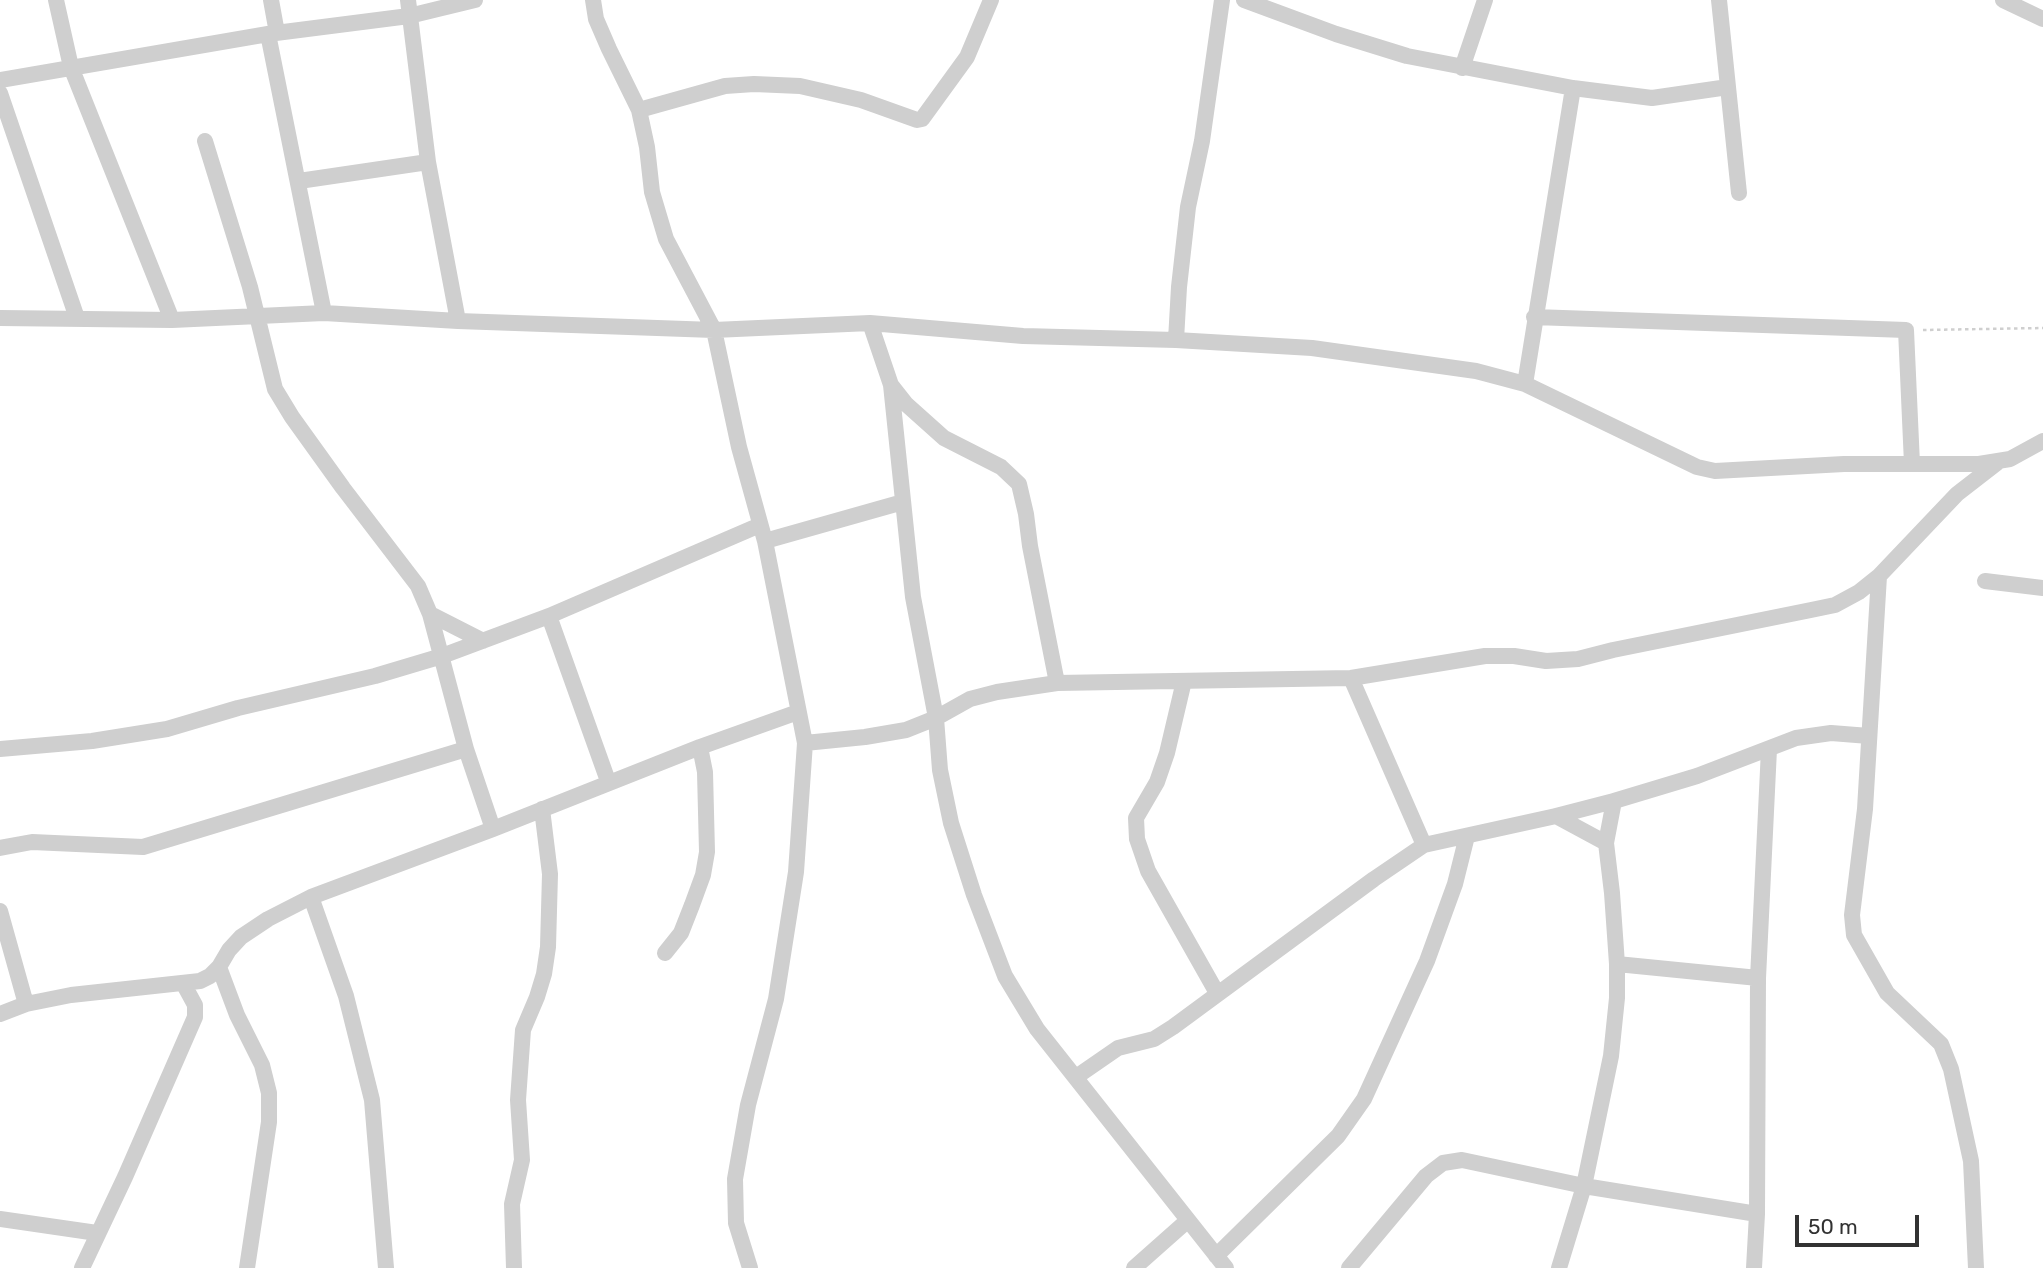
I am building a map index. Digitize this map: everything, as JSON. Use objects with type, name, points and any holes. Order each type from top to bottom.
[{"type":"street","points":[[56,0],[71,67],[172,320]]},
{"type":"street","points":[[271,0],[272,33],[324,313]]},
{"type":"street","points":[[0,80],[409,8],[475,0]]},
{"type":"street","points":[[593,0],[600,29],[639,110],[647,147],[652,192],[666,239],[714,330],[739,447],[765,541],[805,743],[796,872],[776,999],[748,1105],[735,1179],[736,1223],[750,1268]]},
{"type":"street","points":[[639,110],[725,86],[754,84],[800,86],[861,100],[917,120],[922,119],[967,57],[991,0]]},
{"type":"street","points":[[1176,340],[1188,207],[1202,141],[1222,0]]},
{"type":"street","points":[[1244,0],[1406,56],[1573,88],[1652,98],[1728,87]]},
{"type":"street","points":[[1462,68],[1485,0]]},
{"type":"street","points":[[1718,0],[1739,193]]},
{"type":"street","points":[[2003,0],[2043,19]]},
{"type":"street","points":[[409,8],[428,162],[458,321]]},
{"type":"street","points":[[1525,384],[1573,88]]},
{"type":"street","points":[[0,93],[77,318]]},
{"type":"street","points":[[205,141],[258,316],[266,360],[275,388],[292,417],[343,488],[418,586],[430,614],[466,749],[493,829]]},
{"type":"street","points":[[299,181],[428,162]]},
{"type":"street","points":[[0,318],[172,320],[324,313],[458,321],[714,330],[870,323],[1023,336],[1176,340],[1312,348],[1476,371],[1525,384],[1697,467],[1715,471],[1844,464],[1979,464],[2010,459],[2043,442]]},
{"type":"street","points":[[1534,317],[1906,330],[1912,464]]},
{"type":"street","points":[[870,323],[891,385],[913,597],[936,718],[940,770],[951,823],[974,895],[1005,976],[1037,1029],[1221,1262],[1338,1136],[1364,1099],[1427,961],[1455,884],[1467,836]]},
{"type":"street","points":[[891,385],[906,404],[944,438],[1001,467],[1019,484],[1027,514],[1030,546],[1057,683]]},
{"type":"street","points":[[805,743],[906,730],[936,718],[970,699],[1057,683],[1351,678],[1485,656],[1514,656],[1546,661],[1578,659],[1835,605],[1860,592],[1879,576],[1956,494],[1999,461]]},
{"type":"street","points":[[765,541],[903,502]]},
{"type":"street","points":[[0,749],[92,741],[167,729],[238,708],[375,676],[442,656],[549,616],[760,525]]},
{"type":"street","points":[[1879,576],[1865,810],[1852,915],[1854,935],[1887,993],[1941,1044],[1951,1069],[1971,1161],[1976,1268]]},
{"type":"street","points":[[1985,581],[2043,588]]},
{"type":"street","points":[[430,614],[483,641]]},
{"type":"street","points":[[549,616],[608,781]]},
{"type":"street","points":[[1351,678],[1424,845]]},
{"type":"street","points":[[1184,681],[1167,753],[1157,782],[1136,818],[1137,839],[1148,871],[1217,993]]},
{"type":"street","points":[[0,1014],[26,1004],[71,995],[200,981],[219,967],[229,950],[242,937],[268,919],[311,897],[493,829],[608,781],[799,712]]},
{"type":"street","points":[[1076,1077],[1118,1048],[1154,1039],[1424,845],[1614,801],[1697,776],[1796,738],[1831,733],[1869,736]]},
{"type":"street","points":[[665,953],[681,933],[703,876],[707,852],[705,772],[700,747]]},
{"type":"street","points":[[1754,1268],[1757,1214],[1758,978],[1769,748]]},
{"type":"street","points":[[0,848],[32,842],[143,847],[466,749]]},
{"type":"street","points":[[1559,1268],[1584,1186],[1611,1056],[1617,998],[1617,964],[1605,843],[1614,801]]},
{"type":"street","points":[[514,1268],[512,1204],[522,1160],[518,1100],[523,1030],[541,986],[548,947],[550,874],[542,809]]},
{"type":"street","points":[[1556,816],[1605,843]]},
{"type":"street","points":[[311,897],[346,996],[372,1100],[386,1268]]},
{"type":"street","points":[[0,911],[26,1004]]},
{"type":"street","points":[[1617,964],[1758,978]]},
{"type":"street","points":[[219,967],[237,1015],[262,1065],[268,1093],[269,1122],[247,1268]]},
{"type":"street","points":[[82,1268],[195,1017],[195,1005],[183,983]]},
{"type":"street","points":[[1349,1268],[1426,1176],[1443,1163],[1462,1160],[1584,1186],[1757,1214]]},
{"type":"street","points":[[0,1219],[97,1233]]},
{"type":"street","points":[[1134,1268],[1187,1221]]},
{"type":"path","points":[[1906,330],[2043,328]]}]
